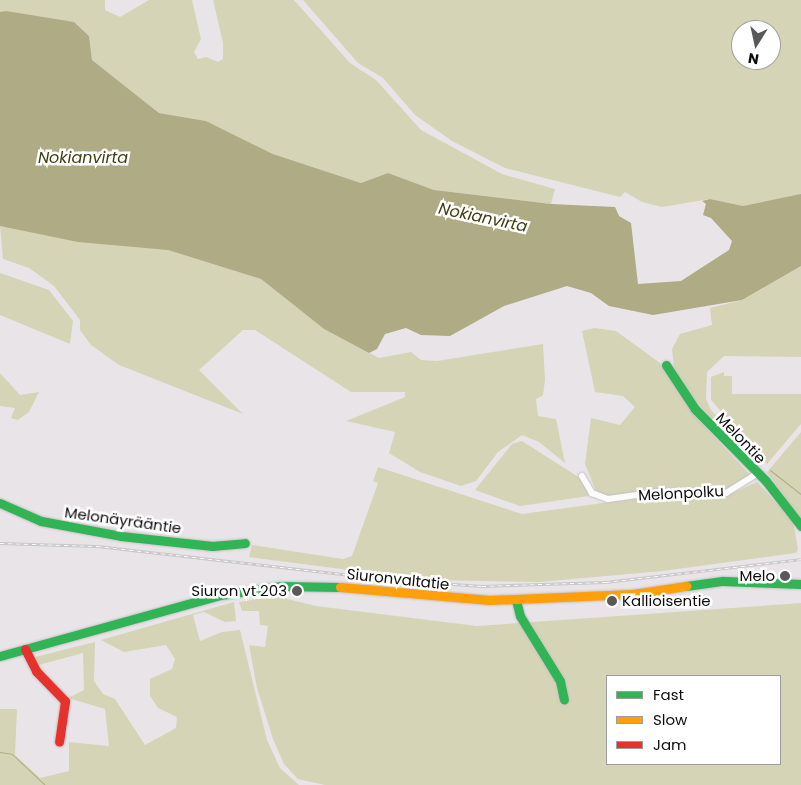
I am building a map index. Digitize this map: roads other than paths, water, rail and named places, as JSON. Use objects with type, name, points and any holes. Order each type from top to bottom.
[{"type":"street","name":"Melontie","points":[[666,365],[695,409],[757,474],[801,526]]},
{"type":"street","name":"Melonpolku","points":[[582,476],[592,493],[608,499],[660,492],[726,493],[757,474]]},
{"type":"street","name":"Melonäyrääntie","points":[[0,503],[41,521],[120,536],[212,546],[245,543]]},
{"type":"street","name":"Siuronvaltatie","points":[[0,656],[220,595],[261,588],[334,586],[454,599],[516,600],[633,594],[723,581],[801,584]]},
{"type":"street","points":[[516,600],[520,616],[560,681],[564,700]]},
{"type":"street","points":[[25,649],[36,671],[64,697],[59,742]]},
{"type":"water","name":"Nokianvirta","points":[[6,11],[74,22],[89,36],[92,60],[159,113],[206,121],[273,154],[361,183],[388,173],[434,190],[551,204],[615,207],[619,216],[631,223],[638,284],[681,281],[729,250],[732,241],[711,218],[703,215],[706,204],[702,201],[710,199],[743,206],[801,194],[801,266],[742,300],[653,315],[609,306],[591,293],[567,286],[504,306],[450,336],[421,335],[406,328],[385,334],[377,349],[369,353],[324,329],[261,279],[168,250],[78,242],[0,226],[0,12]]},
{"type":"waterway","points":[[770,470],[801,494]]},
{"type":"waterway","points":[[0,752],[12,754],[45,785]]},
{"type":"railway","points":[[0,543],[97,546],[397,580],[482,586],[606,582],[801,559]]},
{"type":"place","name":"Melo","points":[[785,576]]},
{"type":"place","name":"Siuron vt 203","points":[[297,591]]},
{"type":"place","name":"Kallioisentie","points":[[612,601]]}]
